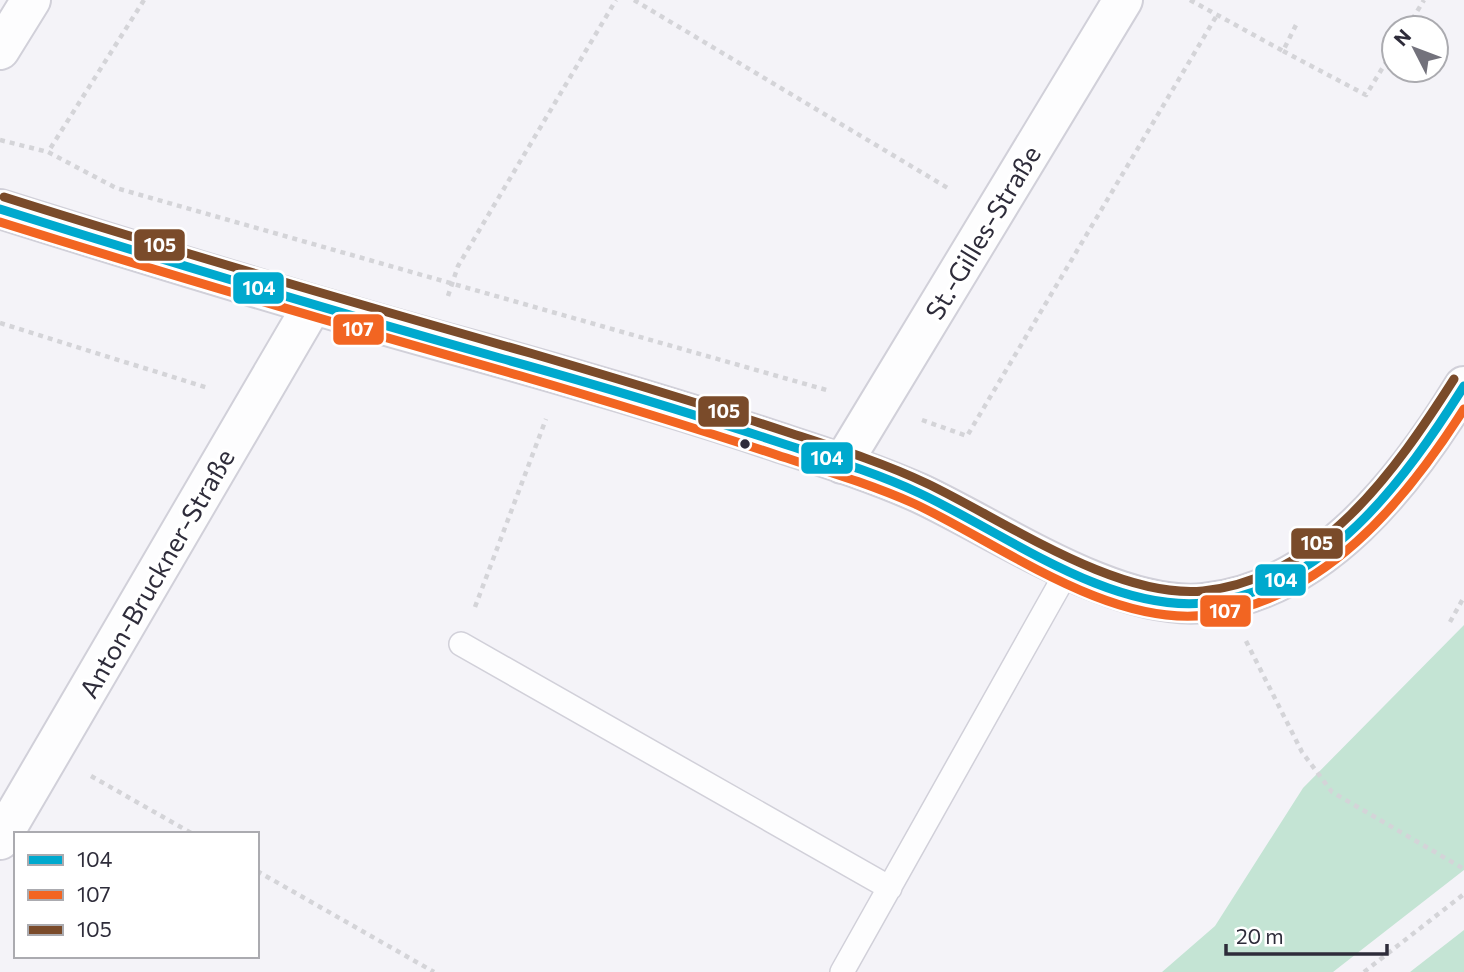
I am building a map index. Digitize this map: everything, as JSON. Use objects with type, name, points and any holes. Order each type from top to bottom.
[{"type":"street","points":[[0,50],[31,0]]},
{"type":"street","name":"St.-Gilles-Straße","points":[[842,464],[1123,0]]},
{"type":"street","points":[[0,209],[312,306],[562,375],[842,464],[917,492],[1069,568],[1130,595],[1159,602],[1178,604],[1225,600],[1251,593],[1281,579],[1354,530],[1383,501],[1436,432],[1464,386]]},
{"type":"street","name":"Anton-Bruckner-Straße","points":[[0,841],[312,306]]},
{"type":"lane","points":[[842,972],[1069,568]]},
{"type":"lane","points":[[461,644],[890,888]]},
{"type":"path","points":[[48,152],[144,0]]},
{"type":"path","points":[[434,340],[458,266],[616,0]]},
{"type":"path","points":[[634,0],[993,215]]},
{"type":"path","points":[[1190,0],[1366,95],[1380,72]]},
{"type":"path","points":[[1283,51],[1296,25]]},
{"type":"path","points":[[0,140],[48,152],[116,188],[453,282]]},
{"type":"path","points":[[0,323],[255,403]]},
{"type":"path","points":[[461,644],[562,375]]},
{"type":"path","points":[[1450,622],[1464,597]]},
{"type":"path","points":[[1225,600],[1302,752],[1332,792],[1464,869]]},
{"type":"path","points":[[51,752],[190,832]]},
{"type":"path","points":[[259,872],[434,972]]},
{"type":"path","points":[[1364,972],[1464,894]]},
{"type":"green space","points":[[1464,625],[1464,870],[1333,972],[1162,972],[1215,926],[1303,788]]},
{"type":"green space","points":[[1464,930],[1464,972],[1410,972]]},
{"type":"transit line","name":"105","points":[[4,197],[657,391],[839,449],[928,484],[1026,536],[1098,570],[1134,583],[1169,590],[1203,591],[1245,582],[1283,566],[1319,543],[1351,515],[1380,483],[1407,449],[1454,379]]},
{"type":"transit line","name":"104","points":[[0,209],[187,267],[711,420],[833,460],[919,493],[1057,566],[1093,582],[1130,595],[1167,602],[1204,603],[1247,594],[1287,577],[1324,554],[1388,493],[1416,458],[1464,386]]},
{"type":"transit line","name":"107","points":[[0,222],[713,434],[846,478],[915,504],[1019,560],[1094,596],[1132,608],[1170,615],[1207,615],[1249,606],[1288,590],[1324,568],[1357,542],[1387,511],[1441,444],[1464,409]]}]
